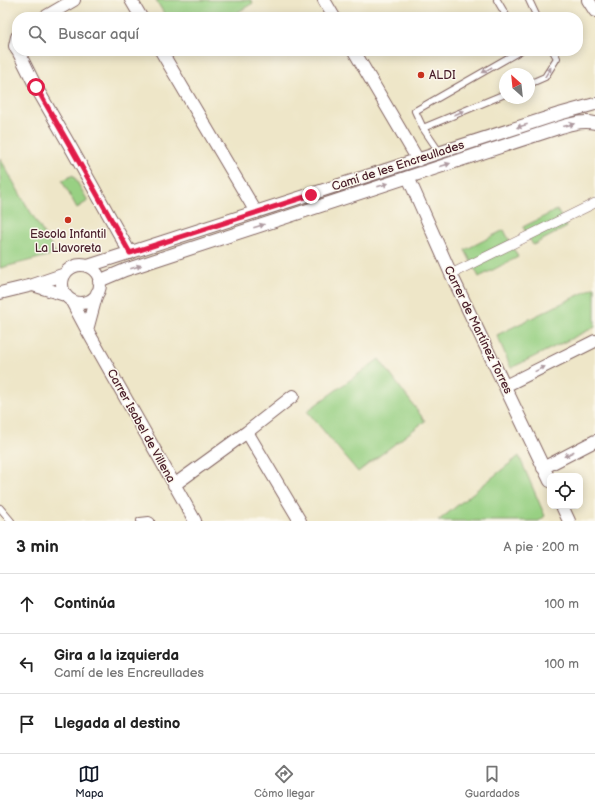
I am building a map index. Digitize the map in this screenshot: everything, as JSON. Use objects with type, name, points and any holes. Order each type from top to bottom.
[{"type":"street","points":[[54,12],[74,0]]},
{"type":"street","points":[[131,0],[138,12]]},
{"type":"street","points":[[324,0],[331,12]]},
{"type":"street","points":[[588,0],[595,11]]},
{"type":"street","points":[[20,56],[36,87],[130,253]]},
{"type":"street","points":[[164,56],[256,212]]},
{"type":"street","points":[[357,56],[418,160]]},
{"type":"street","name":"Camí de les Encreullades","points":[[88,266],[559,114],[595,104]]},
{"type":"street","name":"Camí de les Encreullades","points":[[99,287],[125,270],[561,127],[578,122],[595,122]]},
{"type":"street","name":"Carrer de Martínez Torres","points":[[408,177],[451,274],[547,474]]},
{"type":"street","points":[[451,274],[595,203]]},
{"type":"street","points":[[68,297],[63,290],[62,284],[63,278],[70,268],[82,265],[88,266],[94,270],[97,275],[99,287],[87,330]]},
{"type":"street","points":[[0,293],[33,285],[65,274]]},
{"type":"street","points":[[33,285],[68,297],[76,302],[83,303],[94,298],[99,287]]},
{"type":"street","name":"Carrer Isabel de Villena","points":[[68,297],[195,521]]},
{"type":"street","points":[[505,386],[595,342]]},
{"type":"street","points":[[174,485],[247,432],[293,396]]},
{"type":"street","points":[[247,432],[300,521]]},
{"type":"street","points":[[544,468],[595,441]]},
{"type":"street","points":[[563,509],[569,521]]},
{"type":"lane","points":[[497,0],[504,12]]},
{"type":"lane","points":[[529,0],[535,12]]},
{"type":"lane","points":[[440,153],[423,128],[415,111],[511,56]]},
{"type":"lane","points":[[535,81],[544,77],[557,58],[556,56]]},
{"type":"lane","points":[[423,128],[499,96]]},
{"type":"lane","points":[[0,508],[11,521]]},
{"type":"lane","points":[[140,521],[151,521]]},
{"type":"green space","points":[[156,0],[251,0],[253,3],[238,12],[163,12]]},
{"type":"green space","points":[[0,158],[24,201],[56,254],[0,268]]},
{"type":"green space","points":[[73,175],[88,201],[77,208],[62,181]]},
{"type":"green space","points":[[557,210],[567,227],[533,245],[523,227]]},
{"type":"green space","points":[[504,230],[518,257],[479,277],[465,250]]},
{"type":"green space","points":[[595,287],[595,327],[511,368],[497,335]]},
{"type":"green space","points":[[379,359],[425,421],[358,472],[307,411]]},
{"type":"green space","points":[[519,456],[545,516],[539,521],[438,521]]},
{"type":"place","name":"ALDI","points":[[421,75]]},
{"type":"place","name":"Escola Infantil La Llavoreta","points":[[68,220]]},
{"type":"route","points":[[36,87],[130,253],[311,195]]}]
